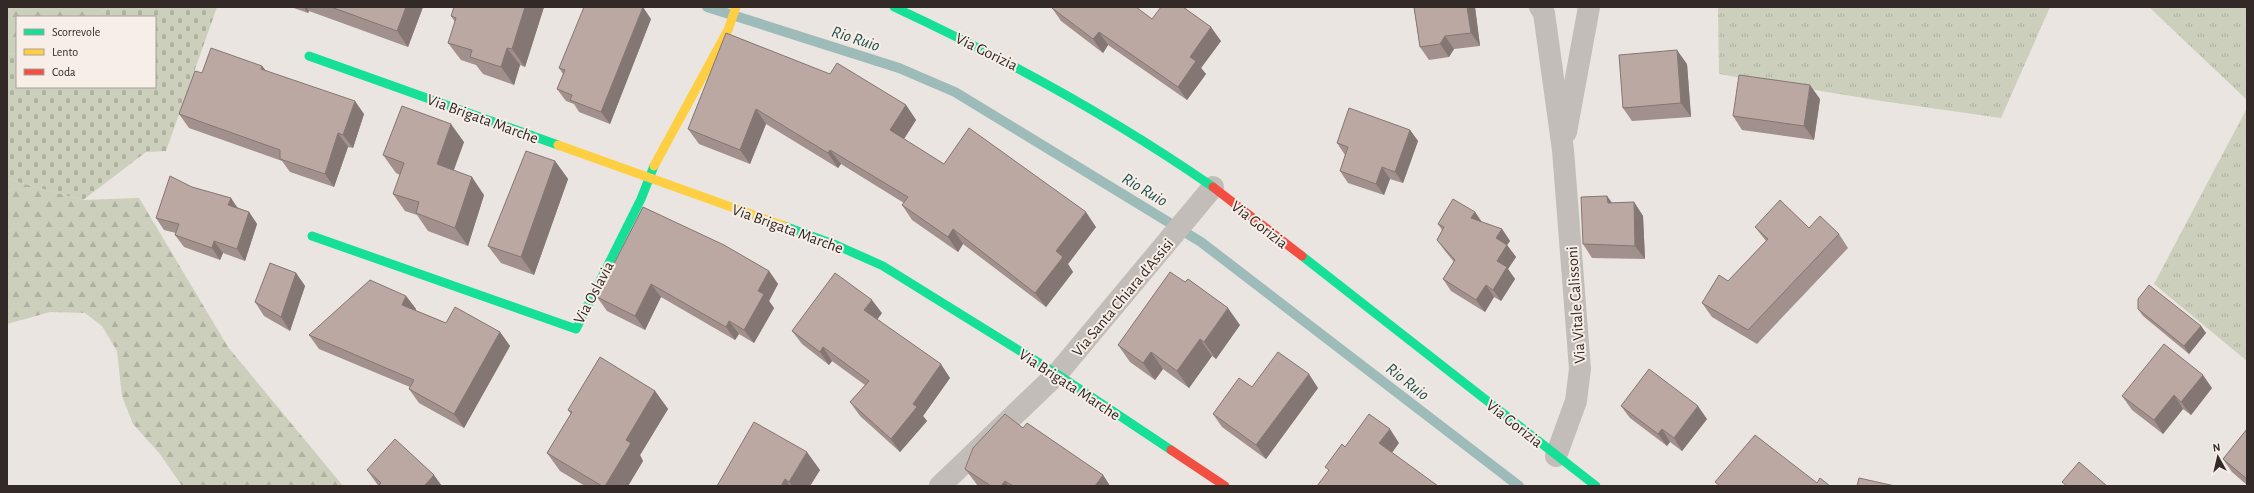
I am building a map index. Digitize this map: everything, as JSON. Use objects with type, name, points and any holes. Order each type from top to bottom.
[{"type":"street","name":"Via Oslavia","points":[[312,236],[576,329],[642,199],[648,177],[728,30],[736,7]]},
{"type":"street","name":"Via Gorizia","points":[[894,7],[1034,74],[1114,120],[1213,187],[1596,486]]},
{"type":"street","name":"Via Vitale Calissoni","points":[[1540,7],[1544,13],[1563,150],[1580,369],[1576,401],[1556,456]]},
{"type":"street","name":"Via Vitale Calissoni","points":[[1563,150],[1589,7]]},
{"type":"street","name":"Via Brigata Marche","points":[[309,56],[836,245],[883,266],[1057,374],[1225,486]]},
{"type":"street","name":"Via Santa Chiara d'Assisi","points":[[940,486],[1057,374],[1213,187]]},
{"type":"green space","points":[[7,7],[109,7],[95,16],[16,16],[16,52],[7,55]]},
{"type":"green space","points":[[109,7],[217,7],[166,151],[146,152],[83,200],[7,179],[7,55],[16,52],[16,88],[156,88],[156,16],[95,16]]},
{"type":"green space","points":[[1718,7],[2050,7],[2001,118],[1875,100],[1719,74]]},
{"type":"green space","points":[[2149,7],[2247,7],[2247,100]]},
{"type":"green space","points":[[2247,108],[2247,361],[2154,284]]},
{"type":"green space","points":[[7,179],[83,200],[139,198],[228,347],[343,486],[182,486],[160,454],[133,424],[122,396],[117,351],[102,326],[85,313],[50,312],[7,324]]},
{"type":"building","points":[[331,7],[406,7],[397,31]]},
{"type":"building","points":[[454,7],[525,7],[512,49],[507,48],[501,67],[470,57],[472,50],[448,43],[456,18],[451,16]]},
{"type":"building","points":[[584,7],[643,7],[601,112],[570,100],[572,95],[557,89],[565,70],[559,68]]},
{"type":"building","points":[[1136,7],[1152,19],[1161,7],[1183,7],[1211,27],[1190,57],[1196,61],[1178,87],[1099,32],[1093,39],[1052,8]]},
{"type":"building","points":[[1414,7],[1467,7],[1471,33],[1445,36],[1440,44],[1420,47]]},
{"type":"building","points":[[726,33],[830,74],[837,63],[906,105],[890,130],[944,164],[969,128],[1086,212],[1056,251],[1063,257],[1035,293],[953,229],[948,237],[902,205],[908,197],[830,150],[828,153],[756,109],[740,150],[688,129]]},
{"type":"building","points":[[211,48],[262,66],[261,69],[355,101],[343,135],[338,133],[325,174],[280,159],[280,150],[179,114],[195,71],[202,73]]},
{"type":"building","points":[[1677,50],[1681,103],[1623,108],[1619,55]]},
{"type":"building","points":[[1739,75],[1810,85],[1804,126],[1733,116]]},
{"type":"building","points":[[402,106],[451,124],[437,164],[472,177],[455,228],[416,213],[419,202],[393,194],[404,163],[383,155]]},
{"type":"building","points":[[1349,108],[1410,130],[1395,172],[1382,167],[1376,184],[1340,171],[1348,147],[1337,143]]},
{"type":"building","points":[[526,151],[555,161],[521,257],[488,246]]},
{"type":"building","points":[[170,176],[192,187],[231,198],[228,205],[249,212],[237,249],[214,241],[212,248],[175,235],[179,224],[156,218]]},
{"type":"building","points":[[1607,196],[1608,203],[1634,202],[1635,246],[1583,244],[1581,197]]},
{"type":"building","points":[[1453,199],[1475,212],[1471,218],[1502,229],[1496,238],[1507,245],[1497,261],[1507,267],[1493,290],[1486,285],[1476,300],[1443,279],[1455,260],[1437,240],[1444,227],[1438,224]]},
{"type":"building","points":[[1780,200],[1809,228],[1820,216],[1839,234],[1748,330],[1702,303],[1719,275],[1728,281],[1768,239],[1755,227]]},
{"type":"building","points":[[643,207],[724,245],[769,271],[758,291],[764,294],[744,330],[729,321],[726,327],[651,284],[635,316],[597,297]]},
{"type":"building","points":[[270,263],[296,273],[281,317],[255,302]]},
{"type":"building","points":[[1170,272],[1185,282],[1188,279],[1228,308],[1204,342],[1200,339],[1177,371],[1151,352],[1143,363],[1118,345]]},
{"type":"building","points":[[835,273],[872,300],[864,310],[941,364],[913,404],[917,407],[891,439],[850,402],[869,381],[823,347],[820,352],[792,331]]},
{"type":"building","points":[[370,280],[406,296],[402,305],[446,323],[455,307],[500,332],[454,414],[409,389],[414,380],[309,335]]},
{"type":"building","points":[[2149,285],[2201,326],[2184,346],[2138,309],[2138,299]]},
{"type":"building","points":[[2164,344],[2203,375],[2181,402],[2174,395],[2154,420],[2122,396]]},
{"type":"building","points":[[1278,352],[1309,374],[1256,445],[1213,414],[1239,378],[1252,387]]},
{"type":"building","points":[[600,357],[655,391],[626,440],[631,443],[605,486],[602,486],[547,453],[572,412],[568,410]]},
{"type":"building","points":[[1649,369],[1698,406],[1674,438],[1662,429],[1658,434],[1621,406]]},
{"type":"building","points":[[1005,414],[1023,428],[1027,423],[1103,475],[1095,486],[1013,486],[1005,481],[1001,486],[991,486],[965,469],[973,448]]},
{"type":"building","points":[[1369,414],[1390,429],[1379,443],[1438,486],[1317,486],[1329,470],[1325,467],[1342,444],[1345,447]]},
{"type":"building","points":[[754,422],[807,452],[789,482],[785,479],[781,486],[717,486]]},
{"type":"building","points":[[2247,429],[2247,479],[2223,459]]},
{"type":"building","points":[[1755,435],[1817,483],[1820,478],[1830,486],[1720,486],[1715,482]]},
{"type":"building","points":[[395,439],[434,475],[424,486],[378,486],[381,483],[367,470]]},
{"type":"building","points":[[2079,462],[2107,486],[2067,486],[2062,482]]},
{"type":"building","points":[[1859,478],[1895,486],[1857,486]]},
{"type":"waterway","name":"Rio Ruio","points":[[707,7],[899,68],[955,92],[1201,242],[1519,486]]},
{"type":"traffic: fast","points":[[894,7],[977,47],[1058,90],[1175,161],[1213,187]]},
{"type":"traffic: fast","points":[[309,56],[558,145]]},
{"type":"traffic: fast","points":[[312,236],[576,329],[641,199],[654,166]]},
{"type":"traffic: fast","points":[[784,226],[836,245],[883,266],[1057,374],[1171,450]]},
{"type":"traffic: fast","points":[[1302,256],[1596,486]]},
{"type":"traffic: slow","points":[[654,166],[728,30],[736,7]]},
{"type":"traffic: slow","points":[[558,145],[784,226]]},
{"type":"traffic: jam","points":[[1213,187],[1302,256]]},
{"type":"traffic: jam","points":[[1171,450],[1225,486]]}]
